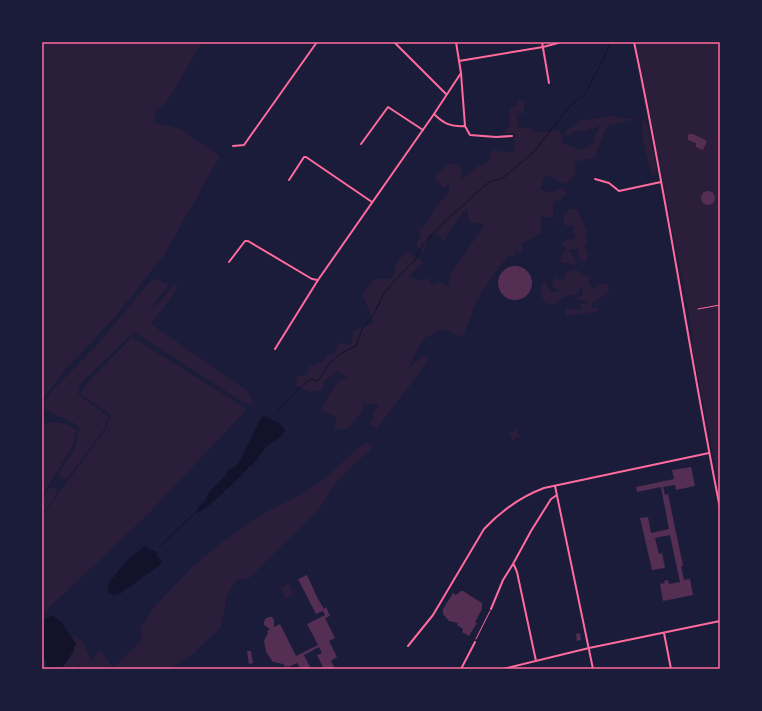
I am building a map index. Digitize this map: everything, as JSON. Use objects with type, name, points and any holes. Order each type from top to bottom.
[{"type":"street","points":[[234,146],[244,145],[317,42]]},
{"type":"street","points":[[394,42],[446,94]]},
{"type":"street","points":[[456,42],[461,72],[465,126],[470,135],[496,137],[512,136]]},
{"type":"street","points":[[542,42],[550,83]]},
{"type":"street","points":[[459,61],[543,47],[562,42]]},
{"type":"street","points":[[634,42],[662,182],[720,508]]},
{"type":"street","points":[[275,349],[318,280],[434,114],[461,72]]},
{"type":"street","points":[[361,144],[388,107],[423,130]]},
{"type":"street","points":[[434,114],[448,125],[455,127],[465,126]]},
{"type":"street","points":[[289,180],[304,157],[306,157],[372,202]]},
{"type":"street","points":[[595,179],[609,183],[619,191],[662,182]]},
{"type":"street","points":[[229,262],[245,241],[248,241],[312,279],[318,280]]},
{"type":"street","points":[[408,646],[432,615],[484,530],[495,517],[507,507],[534,491],[709,453]]},
{"type":"street","points":[[555,486],[593,669]]},
{"type":"street","points":[[491,609],[503,580],[514,564],[531,531],[551,499],[557,495]]},
{"type":"street","points":[[514,564],[536,661]]},
{"type":"street","points":[[503,669],[589,648],[720,621]]},
{"type":"street","points":[[664,633],[671,669]]},
{"type":"street","points":[[461,669],[475,642]]},
{"type":"path","points":[[698,310],[720,305]]},
{"type":"path","points":[[475,642],[491,609]]},
{"type":"shaded area","points":[[42,42],[202,42],[166,103],[156,110],[154,122],[180,129],[220,156],[164,255],[114,318],[64,371],[42,400]]},
{"type":"shaded area","points":[[636,42],[720,42],[720,492],[692,345],[691,325]]},
{"type":"shaded area","points":[[518,101],[527,101],[524,106],[524,113],[516,114],[519,128],[530,128],[534,132],[560,131],[563,143],[582,150],[593,143],[595,135],[601,126],[581,132],[576,130],[566,137],[565,131],[577,124],[579,121],[614,115],[618,118],[635,119],[607,126],[595,157],[575,162],[576,174],[566,184],[546,175],[540,189],[549,193],[564,188],[567,195],[553,203],[554,218],[541,216],[541,233],[522,244],[522,254],[514,249],[516,257],[508,255],[479,296],[480,300],[477,299],[463,337],[442,329],[423,339],[408,368],[424,356],[428,359],[421,371],[376,429],[373,425],[369,425],[374,416],[371,415],[379,405],[376,403],[367,405],[364,403],[360,414],[347,429],[334,429],[337,418],[321,409],[336,384],[347,377],[337,371],[324,382],[323,390],[309,392],[296,385],[297,376],[307,375],[309,366],[322,362],[328,355],[335,354],[338,343],[351,344],[354,330],[374,323],[362,294],[375,279],[392,279],[397,261],[408,251],[423,262],[409,276],[421,281],[429,278],[431,285],[438,282],[449,287],[450,275],[485,224],[469,222],[467,208],[450,230],[444,241],[437,233],[429,234],[423,253],[416,245],[421,234],[418,231],[425,225],[437,206],[449,192],[449,184],[444,188],[434,178],[448,164],[458,164],[462,169],[461,180],[478,166],[488,163],[492,150],[514,153],[515,133],[503,133],[510,126],[510,107],[518,106]]},
{"type":"shaded area","points":[[642,121],[647,123],[658,173],[652,176],[643,141]]},
{"type":"shaded area","points":[[576,208],[587,231],[585,237],[588,241],[584,247],[588,253],[587,262],[580,260],[578,254],[579,249],[569,249],[575,260],[575,265],[559,262],[566,248],[560,245],[567,240],[576,238],[572,230],[574,228],[572,225],[569,227],[564,224],[563,216],[568,210]]},
{"type":"shaded area","points":[[575,269],[590,278],[588,284],[594,289],[598,284],[608,284],[609,291],[592,304],[592,308],[597,307],[599,311],[568,316],[565,313],[566,308],[581,310],[580,305],[588,302],[575,299],[583,295],[582,286],[576,294],[564,297],[554,305],[545,303],[540,292],[544,280],[551,292],[562,292],[552,286],[554,277],[559,280],[564,279],[566,272]]},
{"type":"shaded area","points":[[159,279],[163,284],[168,282],[168,285],[153,306],[153,309],[177,282],[171,298],[151,324],[246,390],[253,400],[252,405],[243,402],[134,332],[81,383],[78,388],[79,395],[109,417],[104,429],[68,478],[60,478],[59,473],[74,449],[77,434],[81,428],[45,409],[44,403],[52,391],[99,343],[148,284],[153,280]]},
{"type":"shaded area","points":[[132,337],[247,409],[144,518],[42,614],[42,513],[45,512],[106,429],[111,415],[81,394],[83,388]]},
{"type":"shaded area","points":[[264,416],[279,423],[285,430],[283,433],[279,438],[265,448],[254,463],[222,494],[207,507],[196,513],[209,492],[228,471],[238,464],[261,418]]},
{"type":"shaded area","points":[[51,422],[64,423],[77,430],[71,449],[42,495],[42,425]]},
{"type":"shaded area","points":[[517,427],[518,434],[522,437],[516,438],[512,442],[511,435],[507,432],[513,432]]},
{"type":"shaded area","points":[[365,443],[373,444],[368,453],[358,460],[334,485],[320,508],[248,579],[237,579],[227,596],[221,627],[193,654],[170,669],[81,669],[79,665],[76,669],[62,669],[74,652],[73,636],[82,640],[92,661],[100,650],[113,668],[142,640],[141,627],[155,606],[192,567],[221,543],[263,514],[301,494],[327,477]]},
{"type":"shaded area","points":[[51,487],[56,489],[57,494],[46,509],[42,511],[42,504],[46,492]]},
{"type":"shaded area","points":[[145,546],[157,553],[157,556],[162,561],[161,564],[121,593],[113,595],[109,593],[107,587],[112,578],[126,561]]},
{"type":"shaded area","points":[[289,583],[294,594],[285,599],[280,588]]},
{"type":"shaded area","points":[[52,615],[62,623],[76,644],[72,653],[61,669],[47,669],[45,659],[42,656],[42,621]]},
{"type":"building","points":[[690,134],[707,141],[703,150],[696,147],[696,143],[688,140],[688,135]]},
{"type":"building","points":[[705,191],[711,191],[715,195],[715,201],[711,205],[705,205],[701,201],[701,195]]},
{"type":"building","points":[[515,266],[527,271],[532,283],[527,295],[515,300],[503,295],[498,283],[503,271]]},
{"type":"building","points":[[691,467],[695,486],[676,490],[675,485],[663,487],[665,495],[668,494],[683,566],[681,566],[684,580],[690,579],[693,595],[663,601],[660,584],[665,583],[664,581],[668,580],[669,584],[680,582],[670,535],[655,538],[659,554],[662,553],[665,568],[652,570],[640,518],[648,517],[651,533],[669,529],[661,487],[637,492],[636,487],[674,479],[672,470]]},
{"type":"building","points":[[307,575],[318,599],[324,609],[326,607],[330,616],[325,618],[335,638],[329,641],[337,657],[331,661],[335,669],[324,669],[317,655],[322,653],[319,647],[304,655],[311,669],[301,669],[297,663],[285,667],[283,664],[273,662],[266,652],[264,641],[268,633],[267,631],[270,629],[264,625],[264,622],[265,619],[269,617],[272,617],[274,620],[274,627],[280,624],[296,656],[318,645],[307,624],[325,615],[323,611],[316,614],[298,579]]},
{"type":"building","points":[[461,591],[482,603],[482,609],[475,622],[477,623],[469,636],[462,632],[463,629],[457,625],[458,623],[449,621],[443,614],[443,609],[453,593],[456,595]]},
{"type":"building","points":[[580,633],[581,640],[577,641],[576,634]]},
{"type":"building","points":[[247,651],[251,651],[253,663],[249,664]]},
{"type":"waterway","points":[[277,413],[288,399],[311,379],[318,381],[334,359],[343,352],[356,346],[363,326],[373,316],[383,295],[394,281],[414,261],[424,243],[443,223],[488,183],[504,177],[533,153],[569,107],[584,95],[611,42]]},
{"type":"waterway","points":[[159,547],[196,512]]}]
